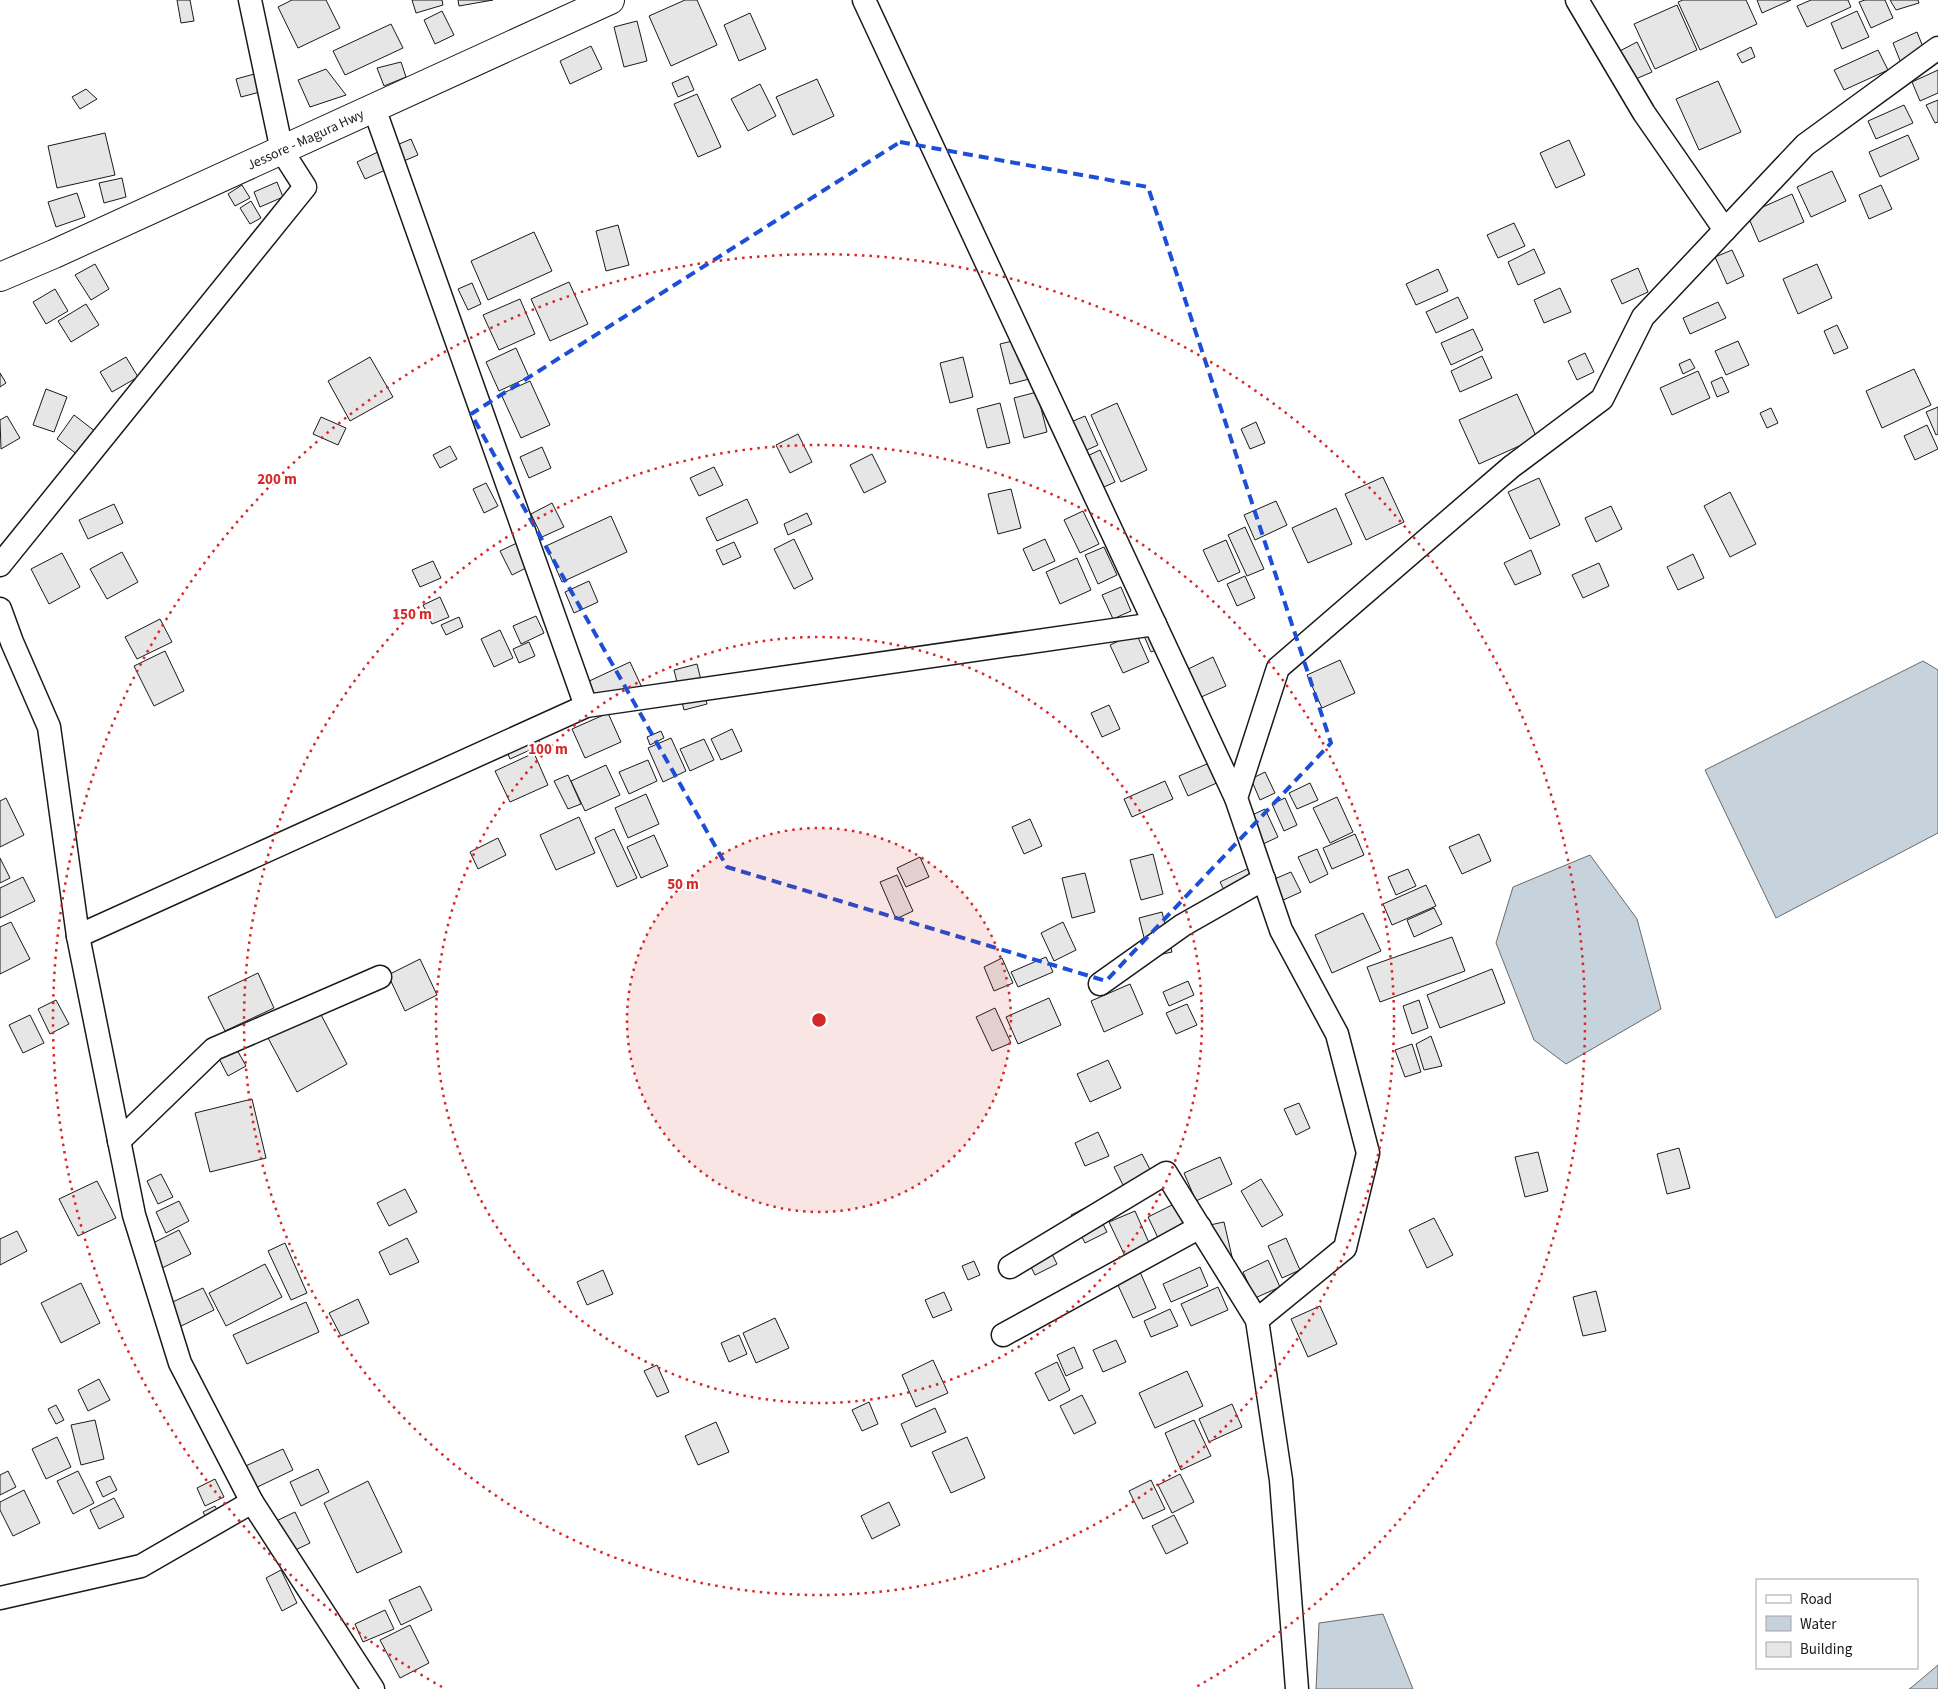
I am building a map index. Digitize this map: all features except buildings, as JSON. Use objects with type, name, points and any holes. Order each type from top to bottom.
[{"type":"highway","name":"Jessore - Magura Hwy","points":[[0,277],[282,151],[610,0]]},
{"type":"street","points":[[0,565],[306,187],[282,151],[250,0]]},
{"type":"street","points":[[864,0],[1236,798],[1281,930],[1337,1034],[1368,1153],[1345,1248],[1257,1320]]},
{"type":"street","points":[[1577,0],[1644,113],[1725,230]]},
{"type":"street","points":[[1236,798],[1278,668],[1511,467],[1602,399],[1643,317],[1805,145],[1938,48]]},
{"type":"street","points":[[374,108],[586,706]]},
{"type":"street","points":[[0,609],[12,642],[49,727],[78,936],[134,1215],[180,1363],[252,1502],[373,1689]]},
{"type":"street","points":[[78,936],[586,706],[1155,624]]},
{"type":"street","points":[[1100,984],[1183,925],[1264,879]]},
{"type":"street","points":[[119,1141],[214,1049],[380,977]]},
{"type":"street","points":[[1010,1267],[1166,1173],[1257,1320],[1281,1480],[1297,1689]]},
{"type":"street","points":[[1003,1335],[1200,1228]]},
{"type":"street","points":[[0,1598],[141,1566],[252,1502]]},
{"type":"highlighted area","points":[[900,142],[1148,187],[1331,743],[1106,981],[727,867],[471,414]]},
{"type":"water","points":[[1923,661],[1938,670],[1938,833],[1776,918],[1705,770]]},
{"type":"water","points":[[1590,855],[1637,919],[1661,1009],[1566,1064],[1534,1040],[1496,943],[1513,887]]},
{"type":"water","points":[[1383,1614],[1413,1689],[1316,1689],[1319,1623]]},
{"type":"water","points":[[1938,1665],[1938,1689],[1909,1689],[1912,1687]]}]
